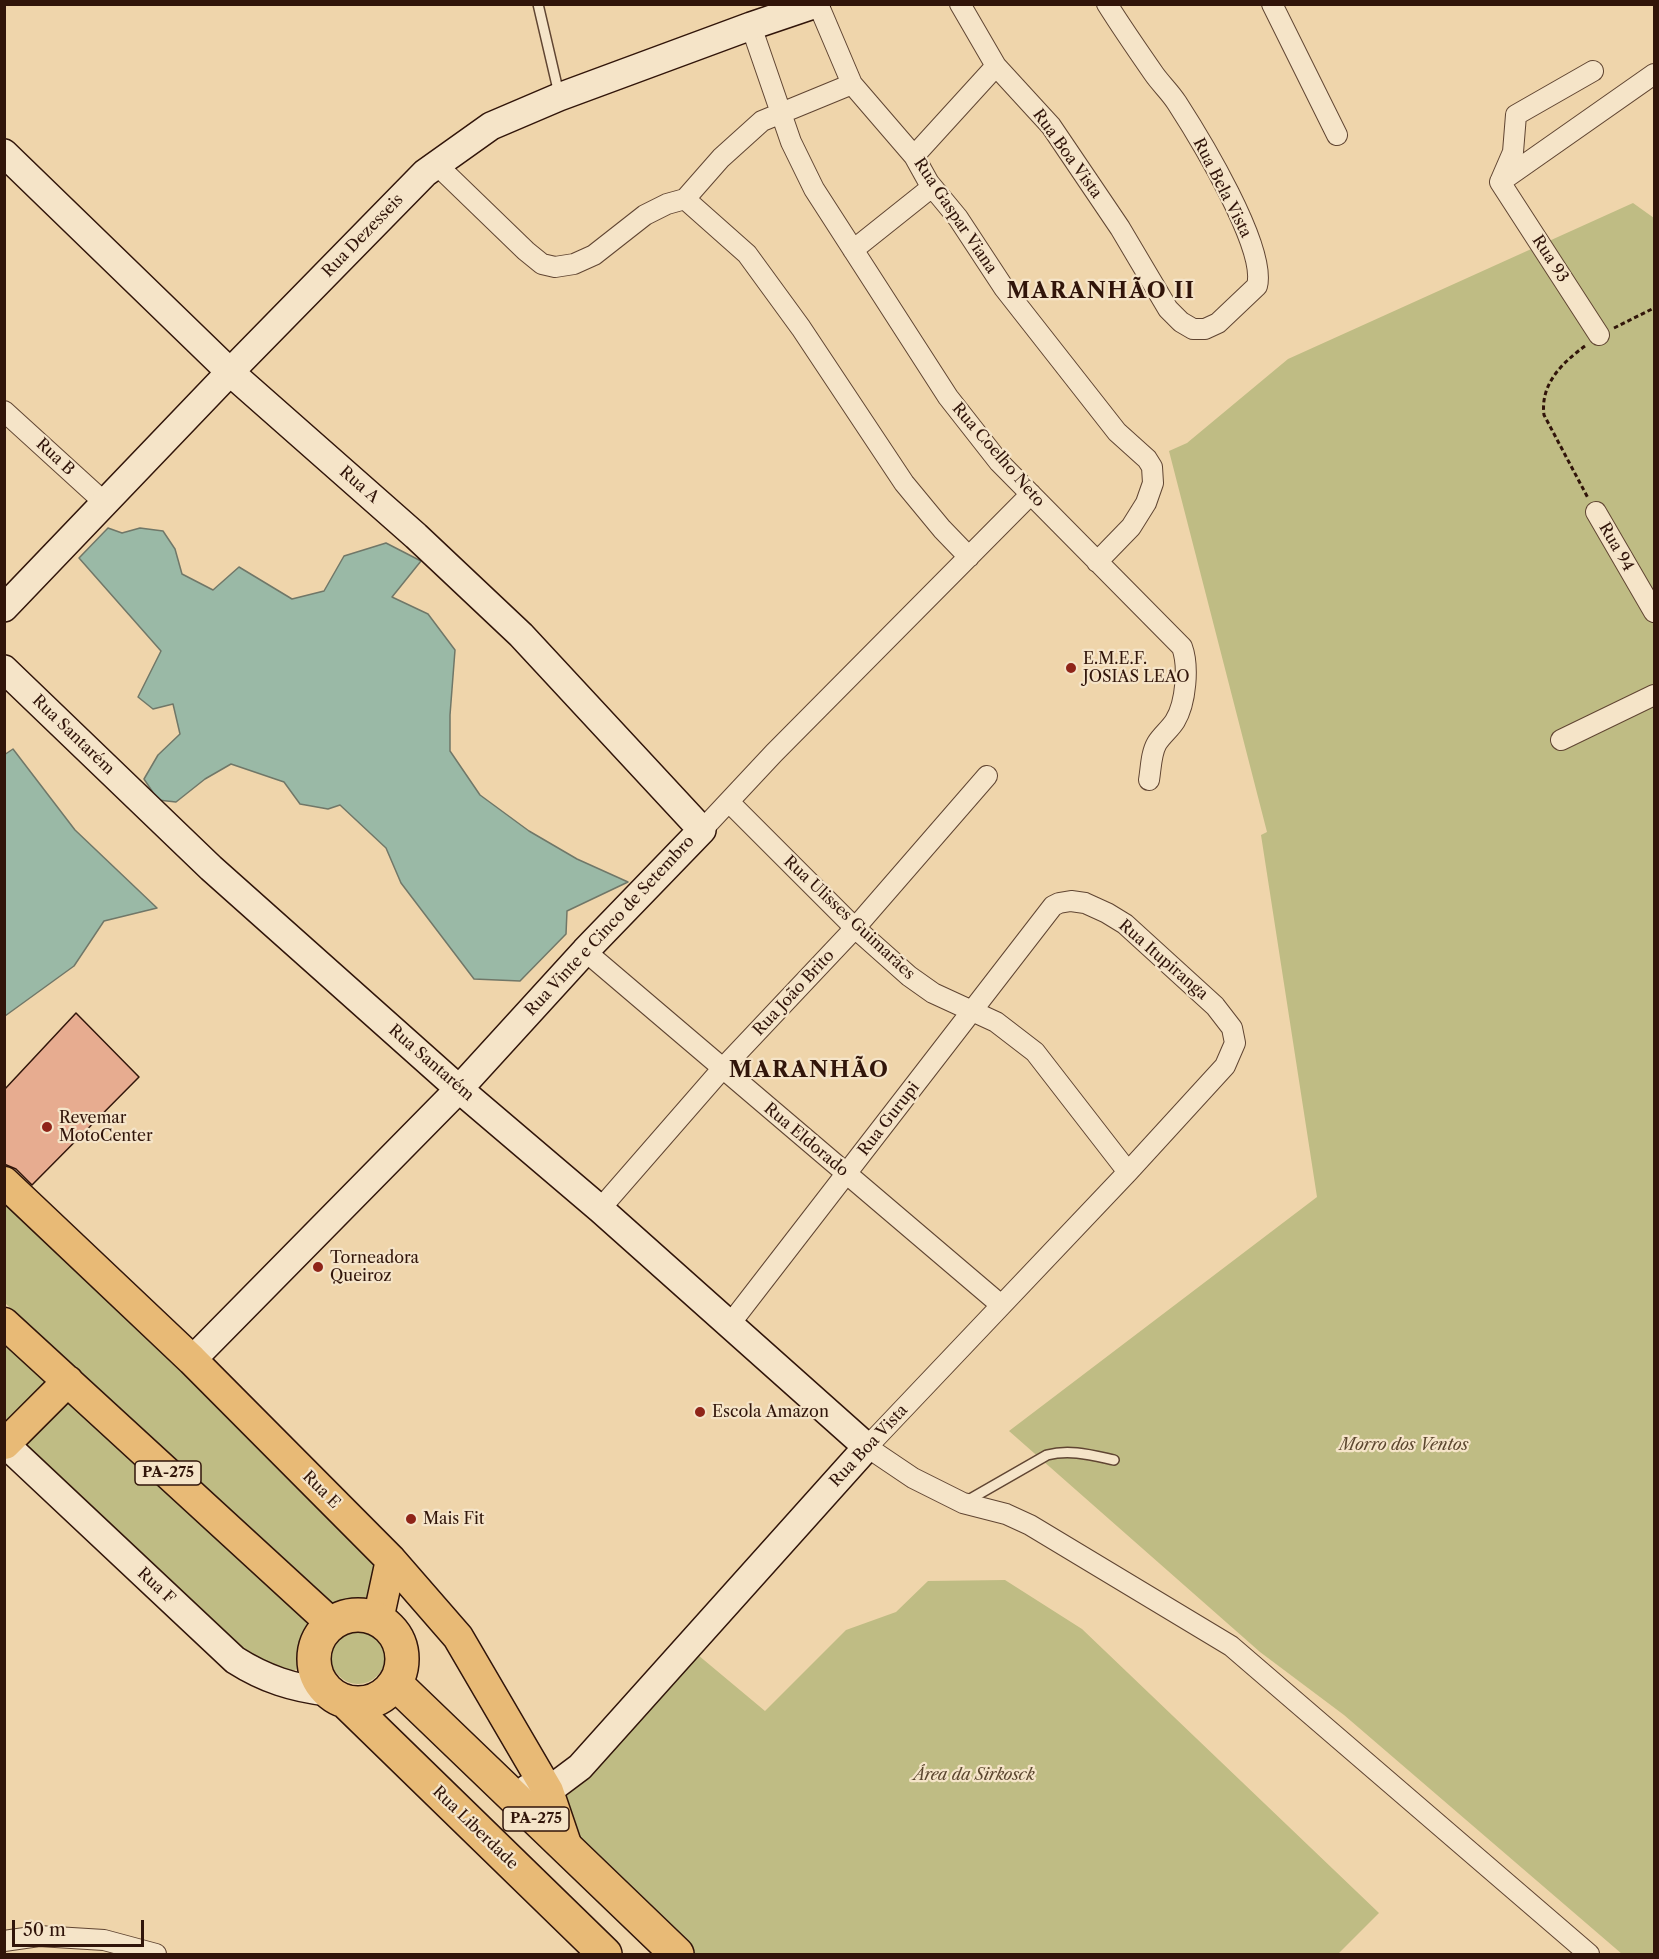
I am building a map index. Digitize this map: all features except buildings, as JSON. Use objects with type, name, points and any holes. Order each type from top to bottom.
[{"type":"highway","points":[[332,1624],[345,1617],[360,1615],[378,1620],[390,1629],[398,1641],[402,1655],[401,1670],[395,1683],[386,1694],[373,1701],[359,1703],[336,1696]]},
{"type":"highway","name":"PA-275","points":[[332,1624],[322,1633],[313,1657],[317,1676],[336,1696]]},
{"type":"highway","name":"PA-275","points":[[395,1683],[677,1954]]},
{"type":"highway","name":"Rua Liberdade","points":[[336,1696],[605,1954]]},
{"type":"main road","name":"Rua E","points":[[4,1182],[192,1360],[391,1560],[458,1637],[548,1791],[568,1850]]},
{"type":"main road","name":"PA-275","points":[[4,1323],[332,1624]]},
{"type":"main road","points":[[5,1444],[68,1381]]},
{"type":"main road","points":[[378,1620],[391,1560]]},
{"type":"street","name":"Rua Dezesseis","points":[[4,608],[230,372],[436,164],[491,126],[559,97],[817,4]]},
{"type":"street","name":"Rua Gaspar Viana","points":[[817,4],[852,84],[914,156],[932,187],[958,218],[1004,288],[1117,432],[1147,459],[1152,467],[1154,483],[1146,503],[1131,527],[1097,562]]},
{"type":"street","name":"Rua Boa Vista","points":[[960,4],[996,66],[1051,126],[1119,228],[1168,309]]},
{"type":"street","name":"Rua Bela Vista","points":[[1107,4],[1155,76],[1175,101],[1222,182],[1253,249],[1258,266],[1259,278],[1254,289],[1218,323],[1205,329],[1193,329],[1181,322],[1168,309]]},
{"type":"street","points":[[1272,4],[1337,135]]},
{"type":"street","name":"Rua Coelho Neto","points":[[751,26],[791,142],[814,189],[948,397],[999,462],[1182,647],[1186,658],[1186,674],[1176,718],[1156,744],[1149,780]]},
{"type":"street","points":[[914,156],[996,66]]},
{"type":"street","points":[[1500,182],[1513,152],[1515,115],[1593,71]]},
{"type":"street","points":[[1500,182],[1654,74]]},
{"type":"street","points":[[436,164],[542,264],[555,267],[574,264],[594,255],[645,215],[667,204],[685,199],[721,158],[762,121],[852,84]]},
{"type":"street","name":"Rua A","points":[[4,153],[230,372],[416,536],[521,635],[702,830]]},
{"type":"street","name":"Rua 93","points":[[1500,182],[1599,335]]},
{"type":"street","points":[[853,250],[932,187]]},
{"type":"street","points":[[685,199],[747,254],[801,328],[904,483],[942,529],[969,557]]},
{"type":"street","name":"Rua B","points":[[4,411],[105,503]]},
{"type":"street","name":"Rua Vinte e Cinco de Setembro","points":[[192,1360],[459,1089],[585,951],[774,753],[1031,494]]},
{"type":"street","name":"Rua 94","points":[[1596,512],[1654,612]]},
{"type":"street","name":"Rua Santarém","points":[[4,669],[211,868],[867,1447]]},
{"type":"street","points":[[1561,740],[1654,695]]},
{"type":"street","name":"Rua João Brito","points":[[600,1209],[722,1069],[855,928],[987,776]]},
{"type":"street","name":"Rua Ulisses Guimarães","points":[[729,802],[855,928],[917,982],[933,993],[996,1022],[1035,1052],[1128,1172]]},
{"type":"street","name":"Rua Itupiranga","points":[[1047,913],[1059,903],[1071,901],[1085,903],[1125,924],[1215,1006],[1232,1028],[1236,1043],[1225,1066]]},
{"type":"street","name":"Rua Gurupi","points":[[730,1324],[1047,913]]},
{"type":"street","name":"Rua Eldorado","points":[[585,951],[1001,1305]]},
{"type":"street","name":"Rua Boa Vista","points":[[548,1791],[580,1767],[867,1447],[1128,1172],[1225,1066]]},
{"type":"street","name":"Rua F","points":[[5,1444],[235,1660],[259,1675],[281,1683],[336,1696]]},
{"type":"street","points":[[867,1447],[913,1478],[963,1503],[1006,1514],[1030,1525],[1231,1646],[1589,1954]]},
{"type":"street","points":[[501,1785],[548,1791]]},
{"type":"street","points":[[4,1941],[39,1936],[105,1940],[156,1954]]},
{"type":"lane","points":[[538,4],[559,97]]},
{"type":"lane","points":[[963,1503],[1047,1455],[1062,1452],[1113,1460]]},
{"type":"path","points":[[1596,512],[1544,415],[1542,404],[1551,381],[1564,362],[1599,335],[1654,308]]},
{"type":"green space","name":"Morro dos Ventos","points":[[1633,203],[1654,218],[1654,1954],[1622,1954],[1344,1715],[1260,1652],[1009,1431],[1317,1197],[1261,835],[1267,832],[1169,451],[1187,443],[1288,359]]},
{"type":"green space","points":[[4,1201],[381,1562],[374,1592],[360,1615],[345,1617],[332,1624],[5,1303]]},
{"type":"green space","points":[[4,1328],[313,1622],[312,1666],[290,1671],[243,1653],[5,1426]]},
{"type":"green space","name":"Área da Sirkosck","points":[[1005,1580],[1082,1629],[1379,1913],[1338,1954],[678,1954],[540,1823],[692,1650],[765,1711],[846,1630],[896,1612],[928,1581]]},
{"type":"green space","points":[[358,1630],[368,1632],[377,1638],[383,1647],[385,1657],[383,1667],[377,1676],[368,1682],[358,1684],[348,1682],[339,1676],[333,1667],[331,1657],[333,1647],[339,1638],[348,1632]]},
{"type":"shaded area","points":[[108,528],[122,533],[140,528],[163,531],[175,549],[182,574],[213,590],[239,567],[292,599],[324,591],[344,556],[386,543],[421,561],[392,597],[428,614],[455,650],[450,751],[480,795],[529,831],[577,859],[628,882],[567,911],[566,934],[520,981],[474,979],[401,883],[386,848],[340,805],[328,809],[300,804],[284,782],[231,764],[205,779],[176,802],[158,800],[144,779],[158,755],[180,734],[173,704],[153,709],[138,697],[161,651],[79,558]]},
{"type":"shaded area","points":[[13,749],[75,830],[157,908],[104,921],[74,966],[5,1016],[4,755]]},
{"type":"place","name":"E.M.E.F. JOSIAS LEAO","points":[[1071,668]]},
{"type":"place","name":"Revemar MotoCenter","points":[[47,1127]]},
{"type":"place","name":"Torneadora Queiroz","points":[[318,1267]]},
{"type":"place","name":"Escola Amazon","points":[[700,1412]]},
{"type":"place","name":"Mais Fit","points":[[411,1519]]},
{"type":"district","name":"MARANHÃO II","points":[[1101,292]]},
{"type":"district","name":"MARANHÃO","points":[[809,1071]]}]
